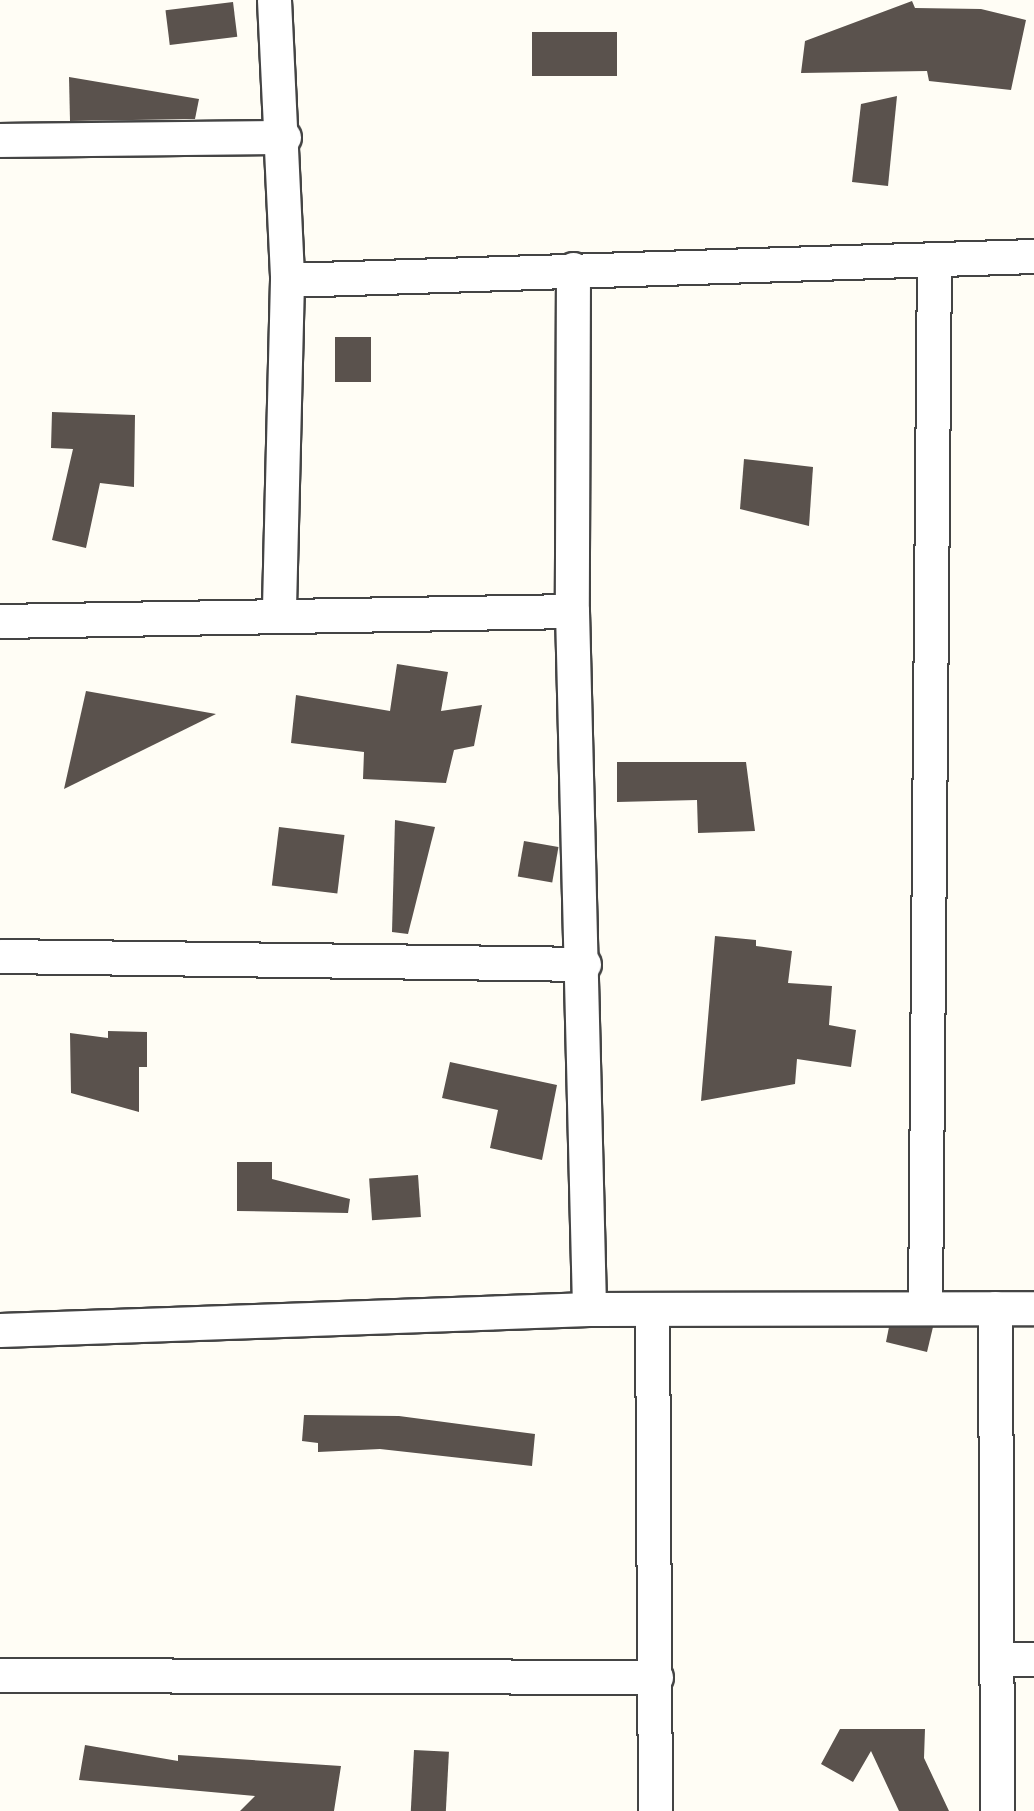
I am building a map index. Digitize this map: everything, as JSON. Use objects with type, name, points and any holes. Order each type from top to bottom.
[{"type":"street","points":[[274,0],[284,136],[287,280],[279,616]]},
{"type":"street","points":[[0,140],[284,136]]},
{"type":"street","points":[[287,280],[573,269],[1034,256]]},
{"type":"street","points":[[926,1308],[934,259]]},
{"type":"street","points":[[573,269],[572,611],[584,964],[590,1309]]},
{"type":"street","points":[[0,621],[572,611]]},
{"type":"street","points":[[0,956],[584,964]]},
{"type":"street","points":[[995,1308],[997,1811]]},
{"type":"street","points":[[0,1330],[590,1309],[1034,1308]]},
{"type":"street","points":[[652,1309],[656,1811]]},
{"type":"street","points":[[996,1658],[1034,1659]]},
{"type":"street","points":[[0,1675],[656,1677]]},
{"type":"building","points":[[912,1],[915,8],[981,9],[1026,20],[1011,90],[929,81],[927,71],[801,73],[805,41]]},
{"type":"building","points":[[233,2],[237,37],[170,45],[166,10]]},
{"type":"building","points":[[532,32],[617,32],[617,76],[532,76]]},
{"type":"building","points":[[69,77],[199,99],[195,119],[70,121]]},
{"type":"building","points":[[897,96],[888,186],[852,182],[861,104]]},
{"type":"building","points":[[335,337],[371,337],[371,382],[335,382]]},
{"type":"building","points":[[52,412],[135,415],[134,487],[100,483],[86,548],[52,540],[73,449],[51,448]]},
{"type":"building","points":[[744,459],[813,467],[809,526],[740,509]]},
{"type":"building","points":[[397,664],[448,672],[441,711],[482,705],[474,746],[454,750],[446,783],[363,779],[364,752],[291,743],[296,695],[390,711]]},
{"type":"building","points":[[86,691],[216,714],[64,789]]},
{"type":"building","points":[[617,762],[746,762],[755,831],[698,833],[697,800],[617,802]]},
{"type":"building","points":[[395,820],[435,827],[408,934],[392,932]]},
{"type":"building","points":[[279,827],[345,835],[337,894],[272,886]]},
{"type":"building","points":[[524,841],[558,847],[552,883],[518,876]]},
{"type":"building","points":[[715,936],[756,940],[756,946],[792,951],[788,983],[832,986],[829,1025],[856,1030],[851,1067],[797,1059],[795,1084],[701,1101]]},
{"type":"building","points":[[108,1031],[147,1032],[147,1067],[139,1067],[139,1112],[71,1093],[70,1033],[108,1038]]},
{"type":"building","points":[[450,1062],[557,1085],[542,1160],[490,1148],[498,1110],[442,1098]]},
{"type":"building","points":[[237,1162],[272,1162],[272,1179],[350,1199],[348,1213],[237,1211]]},
{"type":"building","points":[[418,1175],[421,1217],[372,1220],[369,1178]]},
{"type":"building","points":[[889,1327],[933,1327],[927,1352],[886,1342]]},
{"type":"building","points":[[304,1415],[399,1416],[535,1434],[532,1466],[380,1449],[318,1452],[318,1443],[302,1441]]},
{"type":"building","points":[[840,1729],[925,1729],[924,1758],[949,1811],[899,1811],[871,1751],[853,1782],[821,1764]]},
{"type":"building","points":[[85,1745],[178,1761],[178,1755],[341,1766],[334,1811],[240,1811],[255,1796],[79,1780]]},
{"type":"building","points":[[414,1750],[449,1752],[446,1811],[411,1811]]}]
